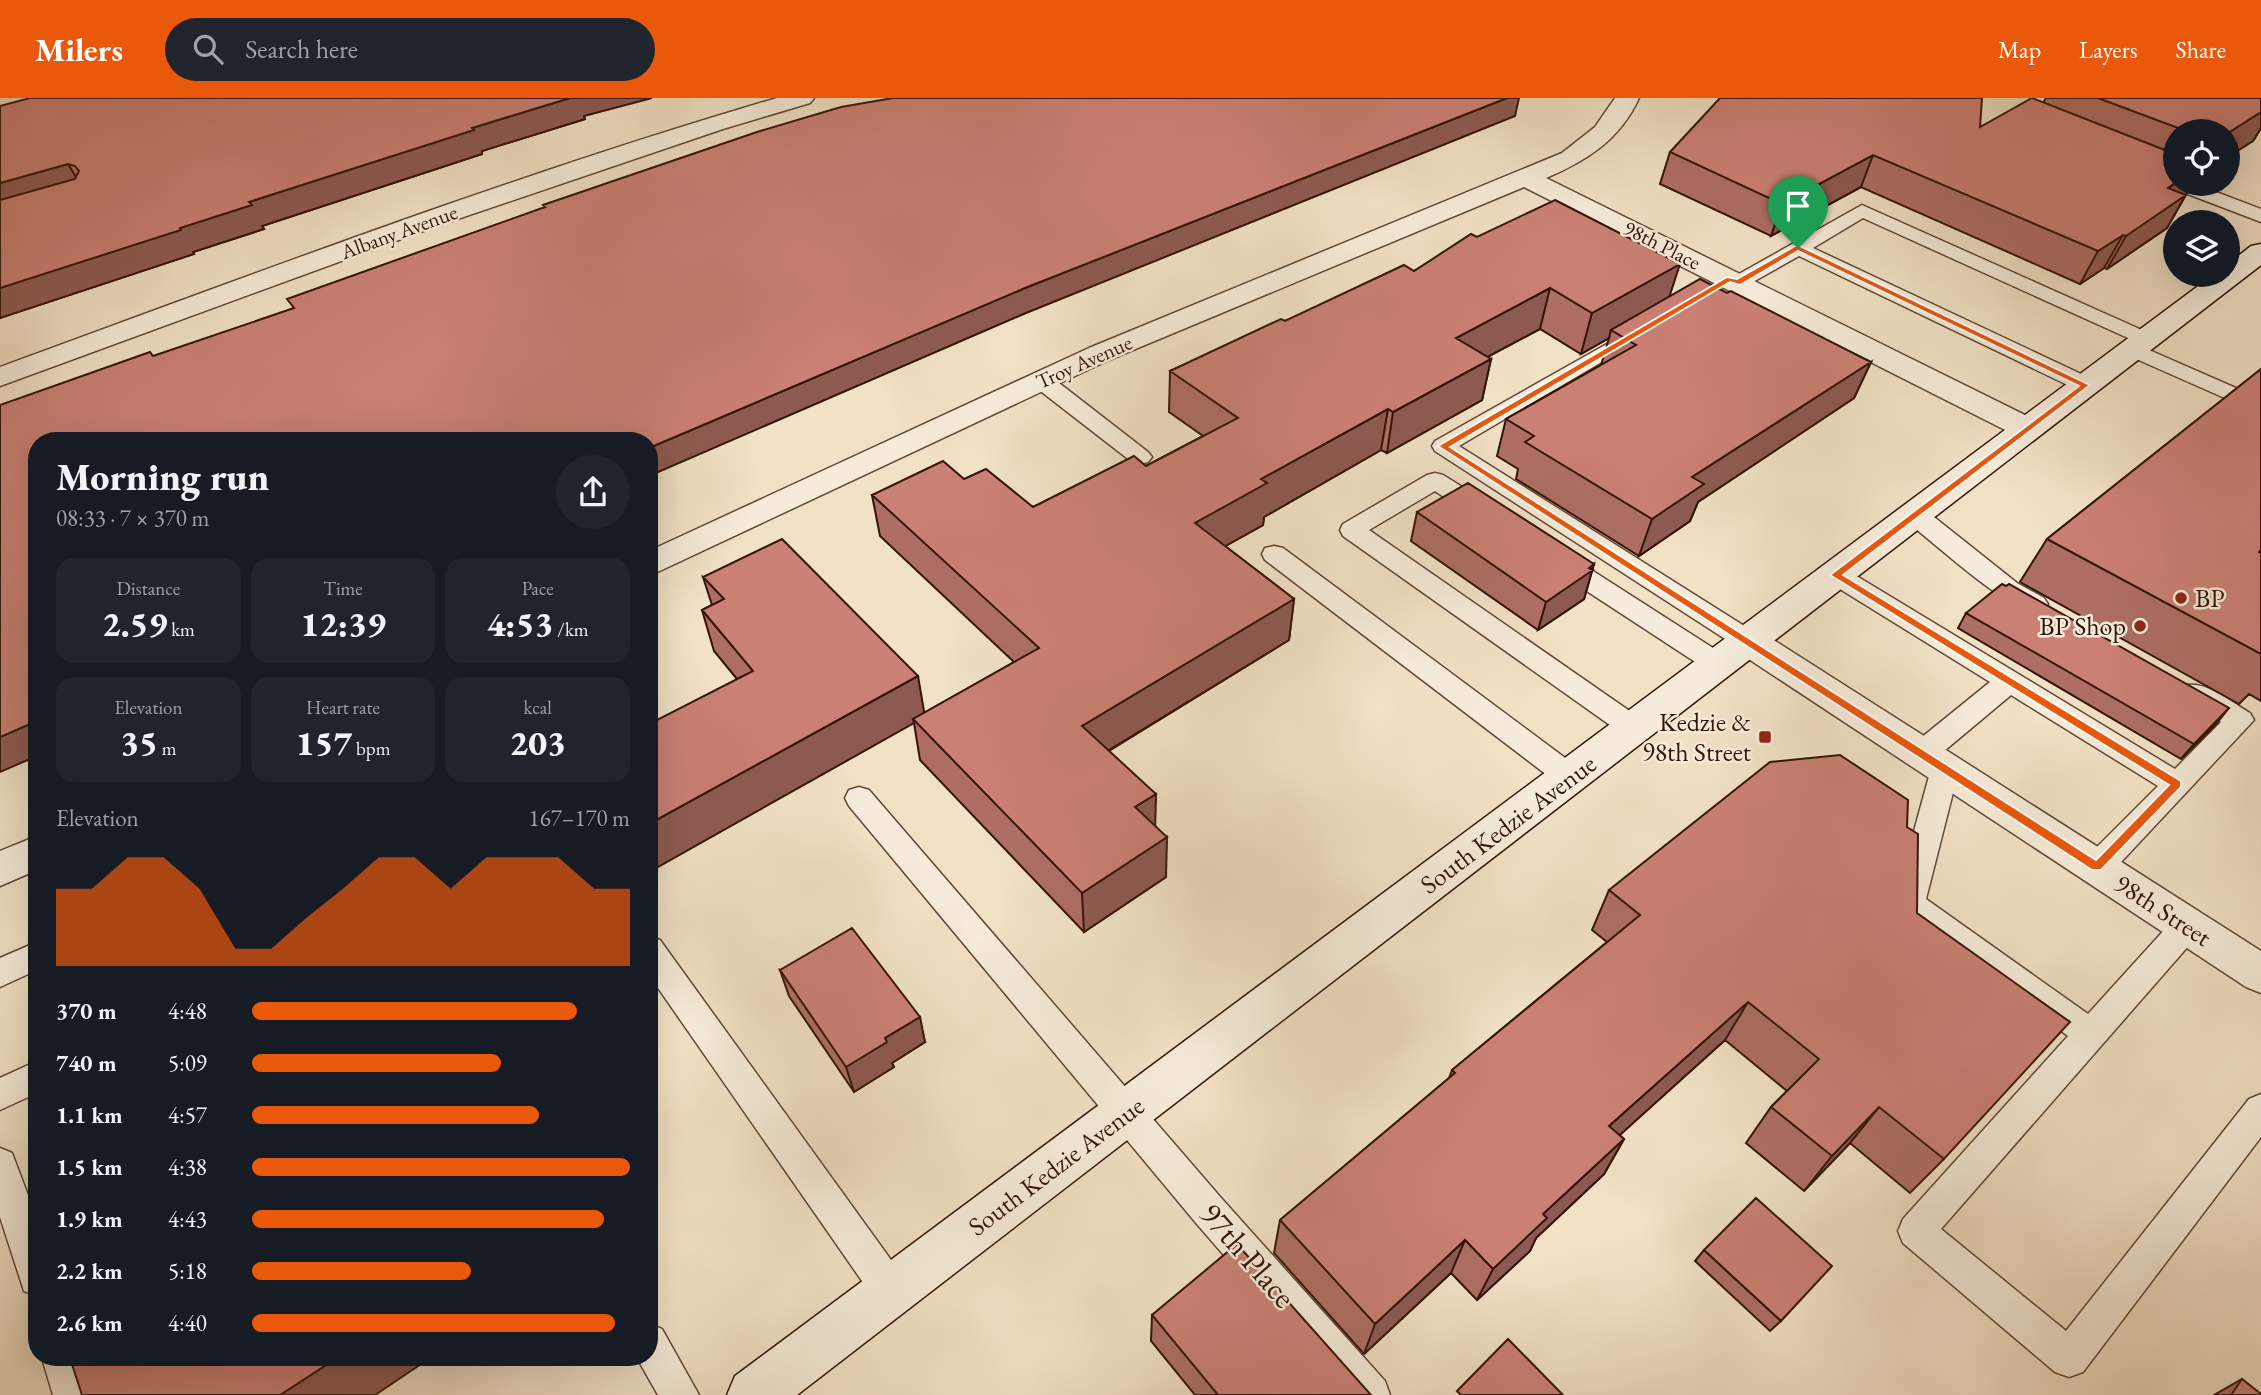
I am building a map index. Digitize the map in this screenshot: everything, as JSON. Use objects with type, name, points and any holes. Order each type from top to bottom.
[{"type":"street","name":"Albany Avenue","points":[[0,377],[428,220],[701,128],[803,98]]},
{"type":"street","points":[[1527,178],[1571,158],[1603,136],[1622,110],[1627,98]]},
{"type":"street","name":"98th Place","points":[[1527,178],[1725,285],[2028,429]]},
{"type":"street","name":"Troy Avenue","points":[[658,561],[1099,354],[1356,245],[1527,178]]},
{"type":"street","name":"South Kedzie Avenue","points":[[754,1395],[2261,252]]},
{"type":"street","name":"98th Street","points":[[1733,653],[1933,761],[2261,974]]},
{"type":"street","points":[[0,869],[28,856]]},
{"type":"lane","points":[[2039,129],[2014,119],[2047,98]]},
{"type":"lane","points":[[2210,196],[2261,216]]},
{"type":"lane","points":[[1725,285],[1798,248],[1862,211],[2140,344],[2261,407]]},
{"type":"lane","points":[[1798,248],[2085,385]]},
{"type":"lane","points":[[1660,320],[1443,446],[1733,653]]},
{"type":"lane","points":[[1042,381],[1140,457]]},
{"type":"lane","points":[[1504,525],[1435,480],[1352,530],[1634,728]]},
{"type":"lane","points":[[1915,515],[2008,589],[2054,615]]},
{"type":"lane","points":[[1539,548],[1733,653]]},
{"type":"lane","points":[[1274,554],[1570,777]]},
{"type":"lane","points":[[1836,575],[2177,784]]},
{"type":"lane","points":[[2097,867],[2240,720],[2170,681]]},
{"type":"lane","points":[[2009,682],[1933,761],[1909,904],[2091,1034]]},
{"type":"lane","name":"97th Place","points":[[859,798],[1126,1113],[1371,1395]]},
{"type":"lane","points":[[2188,926],[1916,1231],[2069,1358],[2261,1110]]},
{"type":"lane","points":[[0,973],[28,959]]},
{"type":"lane","points":[[658,962],[891,1291]]},
{"type":"lane","points":[[0,1095],[28,1081]]},
{"type":"lane","points":[[0,1166],[28,1227]]},
{"type":"lane","points":[[658,1357],[680,1395]]},
{"type":"lane","points":[[63,1366],[72,1395]]},
{"type":"building","points":[[30,98],[570,98],[249,202],[252,205],[180,228],[181,230],[0,288],[0,200],[75,179],[79,171],[68,164],[0,183],[0,106]]},
{"type":"building","points":[[893,98],[1507,98],[1025,288],[658,444],[658,432],[28,432],[28,725],[0,737],[0,405],[150,352],[153,356],[294,308],[287,299],[545,207],[543,205],[757,132],[841,107]]},
{"type":"building","points":[[1720,98],[1982,98],[1980,127],[2032,98],[2163,149],[2163,196],[2185,196],[2126,236],[2123,235],[2098,251],[1873,155],[1782,204],[1670,152]]},
{"type":"building","points":[[2098,98],[2261,98],[2261,112],[2240,125],[2240,119],[2163,119],[2163,122]]},
{"type":"building","points":[[1555,200],[1680,264],[1592,313],[1550,288],[1456,338],[1491,359],[1393,412],[1388,409],[1261,479],[1267,483],[1195,523],[1294,599],[1082,726],[1156,794],[1135,807],[1167,837],[1082,893],[913,719],[1039,648],[872,495],[943,461],[964,479],[986,469],[1033,507],[1134,456],[1146,466],[1238,418],[1170,371],[1404,265],[1414,271],[1471,234],[1477,237]]},
{"type":"building","points":[[1700,279],[1727,293],[1731,291],[1871,362],[1692,477],[1704,484],[1652,519],[1525,442],[1534,436],[1506,419],[1636,345],[1611,330]]},
{"type":"building","points":[[2261,369],[2259,552],[2261,654],[2047,539]]},
{"type":"building","points":[[1468,483],[1594,564],[1589,568],[1593,570],[1546,602],[1417,512]]},
{"type":"building","points":[[782,539],[918,676],[658,819],[658,719],[753,671],[702,610],[724,599],[703,577]]},
{"type":"building","points":[[2002,584],[2009,584],[2229,708],[2194,744],[1966,613]]},
{"type":"building","points":[[1840,755],[1908,800],[1907,827],[1918,834],[1917,913],[2070,1022],[1944,1159],[1879,1107],[1832,1156],[1771,1107],[1819,1059],[1748,1002],[1609,1126],[1624,1139],[1543,1214],[1547,1218],[1493,1269],[1465,1240],[1375,1324],[1280,1220],[1455,1073],[1452,1070],[1640,915],[1609,890],[1770,762]]},
{"type":"building","points":[[852,928],[920,1017],[885,1038],[887,1042],[846,1067],[780,970]]},
{"type":"building","points":[[1756,1198],[1832,1266],[1781,1321],[1704,1250]]},
{"type":"building","points":[[1237,1244],[1371,1395],[1218,1395],[1152,1315]]},
{"type":"building","points":[[1508,1339],[1563,1395],[1461,1395],[1457,1391]]},
{"type":"building","points":[[73,1366],[325,1366],[280,1395],[82,1395]]},
{"type":"building","points":[[2242,1379],[2261,1394],[2261,1395],[2231,1395]]},
{"type":"place","name":"BP","points":[[2181,598]]},
{"type":"place","name":"BP Shop","points":[[2140,626]]},
{"type":"place","name":"Kedzie & 98th Street","points":[[1765,737]]},
{"type":"route","points":[[1798,248],[2085,385],[1836,575],[2177,784],[2097,867],[1443,446],[1730,279],[1737,283],[1798,248]]}]
